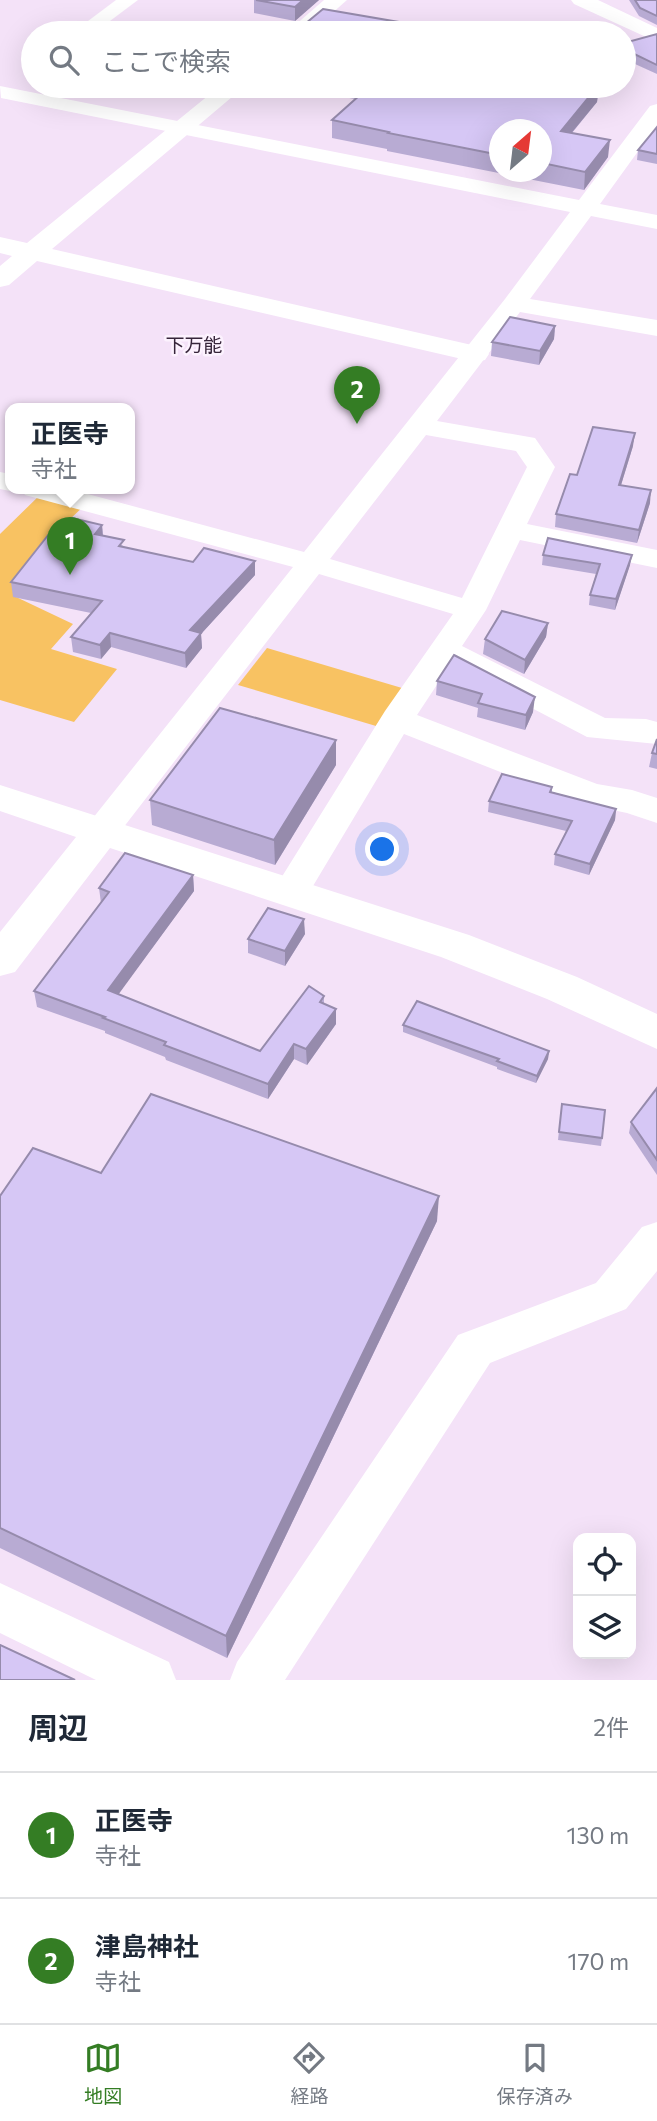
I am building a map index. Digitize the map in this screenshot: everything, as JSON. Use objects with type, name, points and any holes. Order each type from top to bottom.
[{"type":"street","points":[[99,21],[128,0]]},
{"type":"street","points":[[312,21],[337,0]]},
{"type":"street","points":[[582,0],[626,21]]},
{"type":"street","points":[[636,26],[657,36]]},
{"type":"street","points":[[0,92],[21,77]]},
{"type":"street","points":[[0,92],[21,96]]},
{"type":"street","points":[[32,98],[657,222]]},
{"type":"street","points":[[0,279],[219,98]]},
{"type":"street","points":[[0,961],[420,426],[654,119]]},
{"type":"street","points":[[0,245],[475,354]]},
{"type":"street","points":[[514,304],[657,328]]},
{"type":"street","points":[[292,892],[397,719],[471,610],[541,467],[525,444],[420,426]]},
{"type":"street","points":[[54,494],[313,563],[471,610]]},
{"type":"street","points":[[512,530],[657,559]]},
{"type":"street","points":[[444,649],[599,729],[646,730],[657,733]]},
{"type":"street","points":[[397,719],[591,795],[632,802],[657,811]]},
{"type":"street","points":[[0,798],[455,946],[562,988],[657,1032]]},
{"type":"street","points":[[255,1680],[474,1349],[611,1296],[657,1240]]},
{"type":"street","points":[[0,1607],[151,1680]]},
{"type":"shaded area","points":[[41,494],[87,503],[47,541],[14,596],[73,624],[51,649],[117,669],[74,722],[0,700],[0,534]]},
{"type":"shaded area","points":[[267,648],[402,688],[376,726],[238,685]]},
{"type":"building","points":[[256,0],[303,0],[295,7]]},
{"type":"building","points":[[635,0],[657,0],[657,16],[640,8]]},
{"type":"building","points":[[323,9],[393,21],[308,21]]},
{"type":"building","points":[[657,34],[657,65],[636,55],[636,40]]},
{"type":"building","points":[[357,98],[588,98],[561,131],[610,140],[585,172],[552,165],[552,119],[489,119],[489,153],[332,120]]},
{"type":"building","points":[[657,127],[657,154],[638,150]]},
{"type":"building","points":[[510,317],[555,326],[540,351],[492,342]]},
{"type":"building","points":[[593,427],[635,433],[619,485],[651,490],[639,530],[556,514],[570,474],[577,475]]},
{"type":"building","points":[[72,518],[102,525],[95,534],[124,540],[119,546],[193,562],[204,548],[255,561],[190,630],[201,633],[185,653],[110,633],[100,645],[71,637],[102,601],[11,582],[49,534],[58,536]]},
{"type":"building","points":[[548,538],[632,555],[616,599],[590,595],[600,564],[543,555]]},
{"type":"building","points":[[502,611],[548,623],[525,660],[485,639]]},
{"type":"building","points":[[454,655],[535,697],[526,715],[478,703],[482,694],[437,681]]},
{"type":"building","points":[[220,708],[336,740],[274,840],[150,800]]},
{"type":"building","points":[[657,739],[657,754],[652,753]]},
{"type":"building","points":[[502,774],[552,787],[550,792],[616,809],[590,864],[555,854],[572,821],[489,801]]},
{"type":"building","points":[[125,853],[193,875],[108,990],[260,1051],[309,986],[324,996],[320,1002],[336,1009],[306,1049],[294,1044],[268,1084],[164,1045],[166,1042],[34,991],[109,892],[99,888]]},
{"type":"building","points":[[268,908],[304,919],[285,951],[248,939]]},
{"type":"building","points":[[417,1001],[549,1051],[537,1076],[497,1061],[499,1059],[403,1025]]},
{"type":"building","points":[[657,1088],[657,1160],[631,1122]]},
{"type":"building","points":[[151,1094],[439,1196],[226,1636],[0,1528],[0,1196],[33,1148],[101,1173]]},
{"type":"building","points":[[562,1104],[605,1110],[602,1138],[559,1132]]},
{"type":"building","points":[[0,1645],[75,1680],[0,1680]]},
{"type":"place","name":"津島神社","points":[[357,424]]},
{"type":"place","name":"正医寺","points":[[70,575]]},
{"type":"district","name":"下万能","points":[[194,345]]}]
